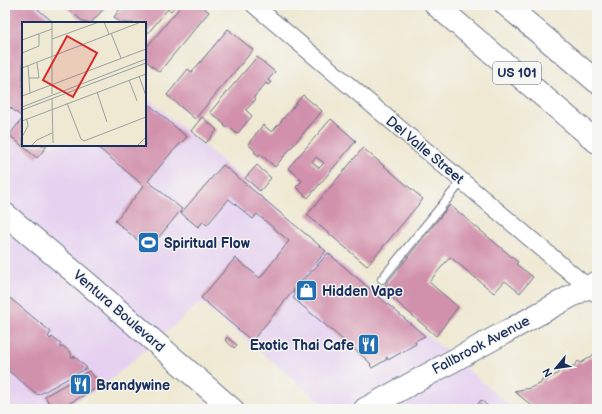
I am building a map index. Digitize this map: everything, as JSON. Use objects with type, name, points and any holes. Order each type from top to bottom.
[{"type":"main road","name":"US 101","points":[[436,5],[597,142]]},
{"type":"main road","name":"US 101","points":[[506,5],[597,82]]},
{"type":"main road","name":"Ventura Boulevard","points":[[5,214],[232,409]]},
{"type":"main road","name":"Fallbrook Avenue","points":[[365,409],[594,288]]},
{"type":"street","name":"Del Valle Street","points":[[254,5],[462,181],[594,288]]},
{"type":"lane","points":[[382,279],[462,181]]},
{"type":"shaded area","points":[[5,5],[37,5],[58,22],[22,22],[22,146],[146,146],[146,97],[514,409],[329,409],[201,302],[105,385],[60,409],[5,409]]},
{"type":"building","points":[[5,5],[33,5],[53,22],[22,22],[22,117],[5,103]]},
{"type":"building","points":[[63,5],[107,5],[92,22],[84,22]]},
{"type":"building","points":[[123,5],[176,5],[171,11],[168,9],[148,33],[146,32],[146,22],[120,22],[114,17]]},
{"type":"building","points":[[182,5],[201,5],[209,12],[159,72],[146,61],[146,48]]},
{"type":"building","points":[[228,29],[253,50],[195,119],[167,95],[188,69],[192,72]]},
{"type":"building","points":[[257,57],[275,72],[268,80],[271,82],[268,85],[266,83],[254,97],[256,99],[246,110],[252,116],[237,134],[229,127],[224,126],[225,125],[210,112]]},
{"type":"building","points":[[303,95],[322,111],[275,167],[260,154],[259,156],[254,152],[255,151],[248,144],[263,125],[272,132]]},
{"type":"building","points":[[146,102],[187,137],[170,154],[148,181],[182,209],[149,249],[115,221],[144,186],[96,146],[146,146]]},
{"type":"building","points":[[202,117],[217,130],[206,143],[191,131]]},
{"type":"building","points":[[22,119],[22,146],[9,135]]},
{"type":"building","points":[[331,119],[356,141],[308,198],[296,187],[302,181],[299,179],[300,178],[288,168]],"holes":[[[316,157],[324,163],[319,168],[312,162]]]},
{"type":"building","points":[[22,146],[47,146],[37,158]]},
{"type":"building","points":[[363,148],[423,199],[367,266],[307,215]]},
{"type":"building","points":[[223,165],[326,251],[252,341],[201,298],[235,258],[260,278],[289,241],[257,214],[253,219],[229,199],[207,225],[203,222],[198,227],[181,213]]},
{"type":"building","points":[[257,165],[271,178],[260,191],[245,178]]},
{"type":"building","points":[[450,205],[518,262],[516,264],[533,277],[520,293],[505,281],[494,293],[450,257],[429,282],[458,307],[436,336],[382,289]]},
{"type":"building","points":[[328,253],[425,336],[415,341],[416,344],[388,360],[387,357],[386,360],[372,368],[370,365],[371,364],[367,360],[293,298],[295,295],[293,293]]},
{"type":"building","points":[[5,294],[51,332],[48,337],[51,339],[52,337],[61,344],[59,346],[61,348],[63,346],[72,354],[71,356],[73,358],[74,356],[87,368],[38,395],[5,368]]},
{"type":"building","points":[[227,337],[237,345],[234,348],[225,340]]},
{"type":"building","points":[[596,351],[597,409],[536,409],[514,391],[530,388],[540,384],[543,379],[546,381],[557,374],[561,369],[563,371],[575,365],[578,361],[581,363],[592,356]]},
{"type":"building","points":[[89,371],[102,385],[59,409],[52,409],[45,396]]},
{"type":"building","points":[[481,400],[491,409],[474,409]]},
{"type":"place","name":"Spiritual Flow","points":[[148,243]]},
{"type":"place","name":"Hidden Vape","points":[[307,291]]},
{"type":"place","name":"Exotic Thai Cafe","points":[[369,345]]},
{"type":"place","name":"Brandywine","points":[[80,385]]}]
